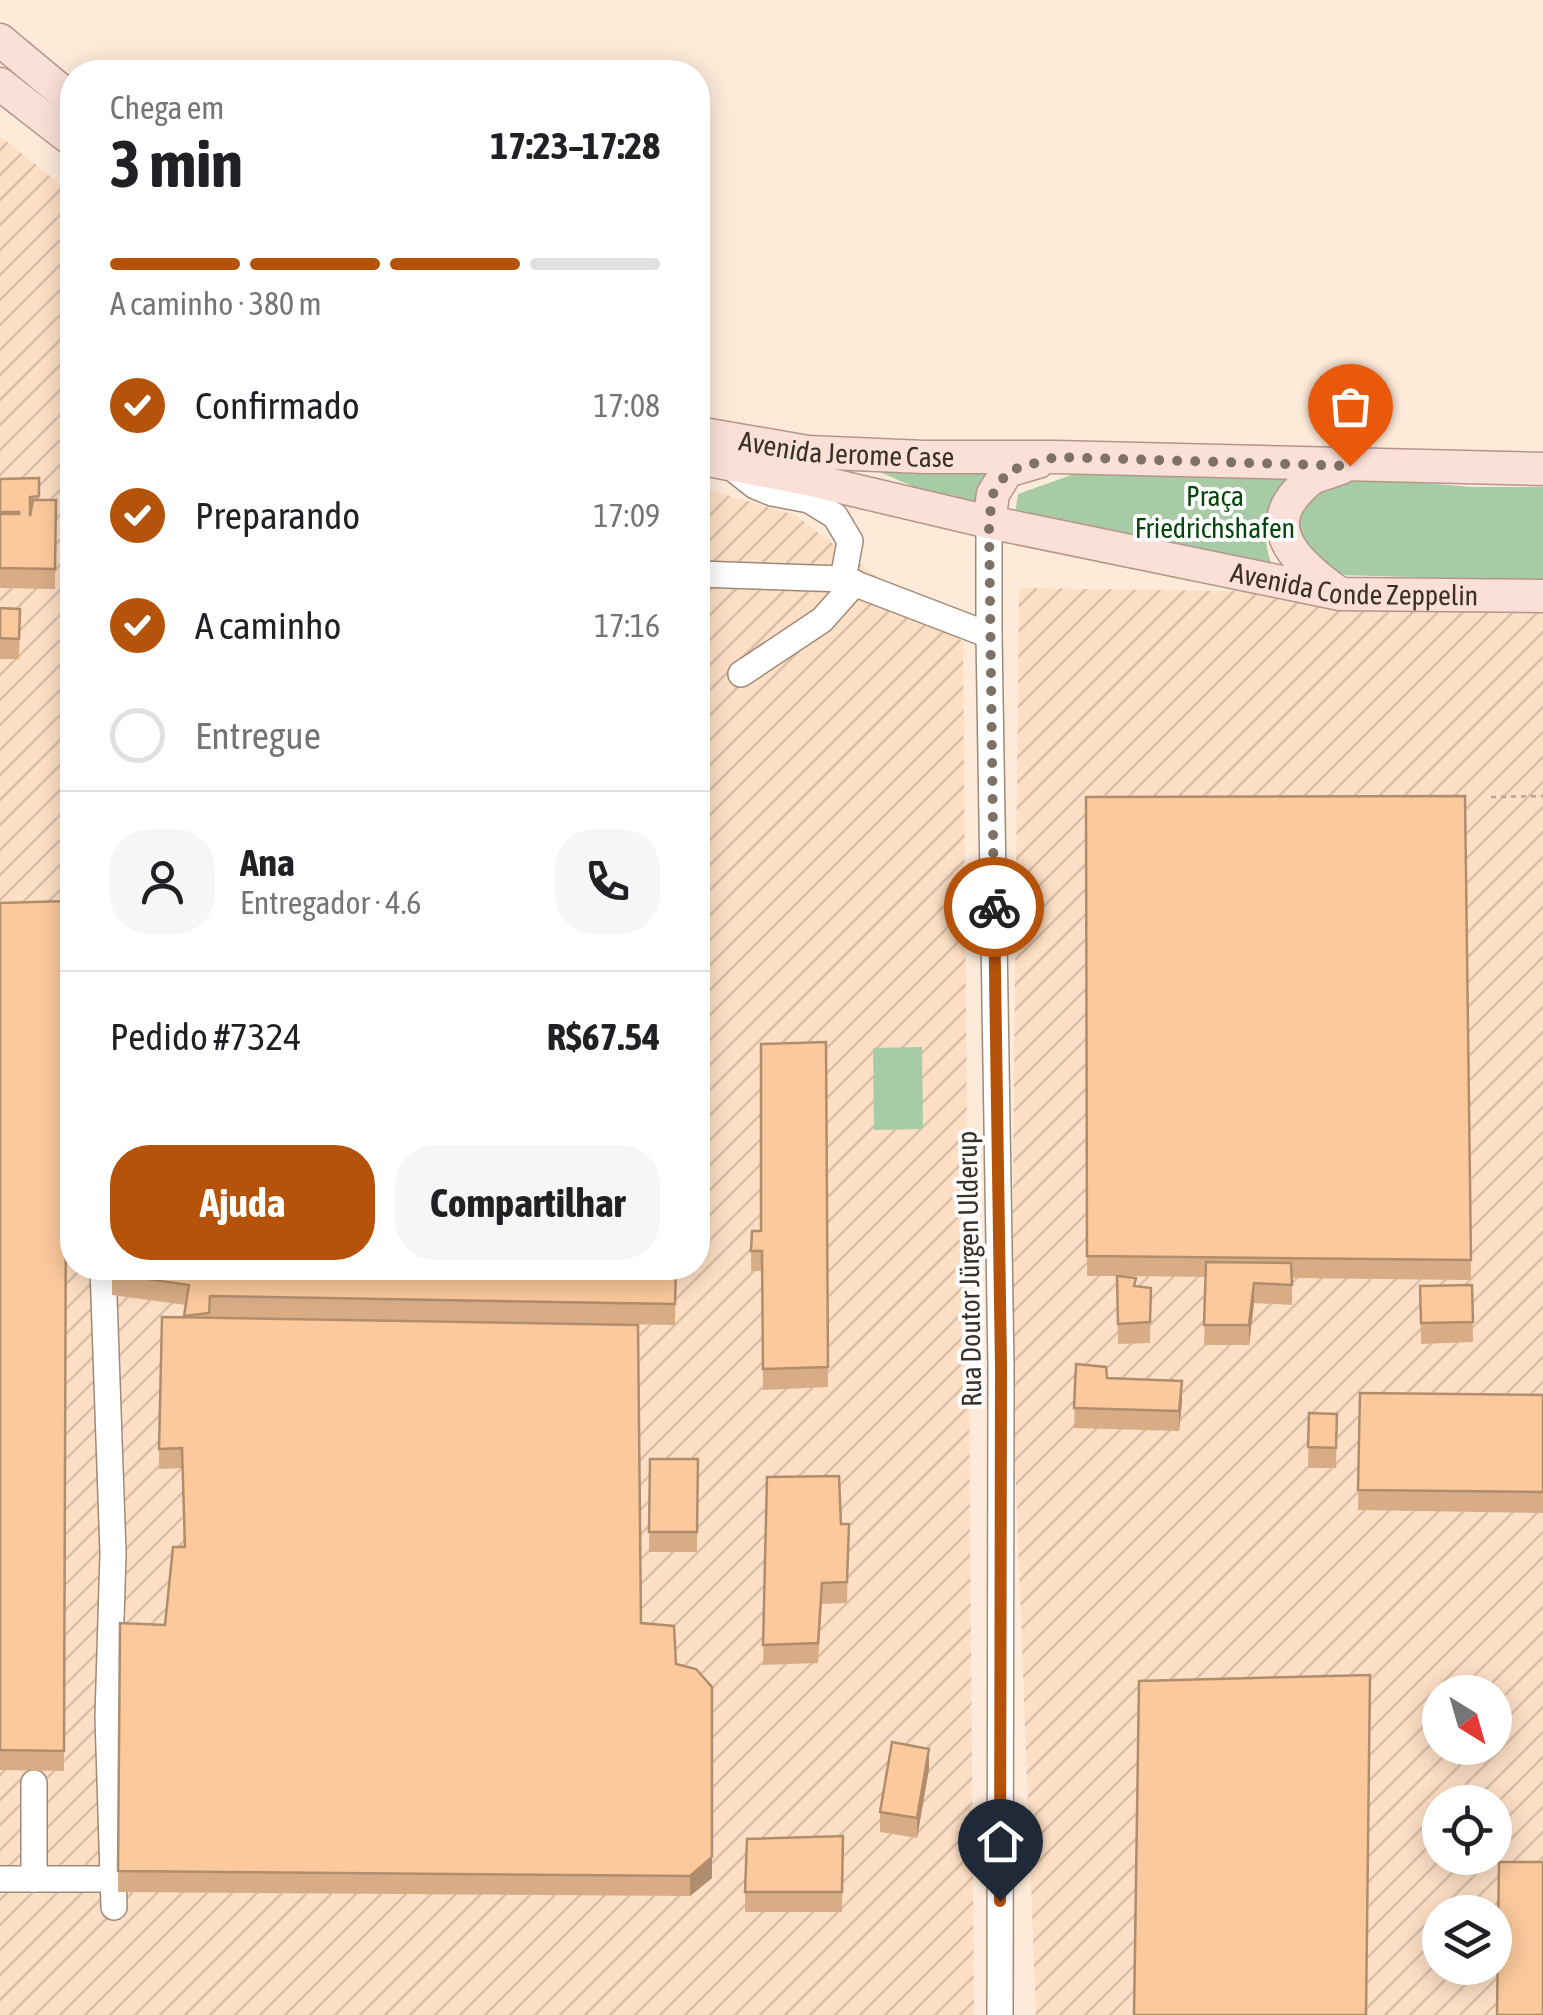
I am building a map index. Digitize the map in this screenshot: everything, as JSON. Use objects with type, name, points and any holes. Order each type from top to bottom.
[{"type":"main road","points":[[0,40],[60,90]]},
{"type":"main road","points":[[0,84],[60,131]]},
{"type":"main road","name":"Avenida Jerome Case","points":[[710,435],[808,452],[1056,457]]},
{"type":"main road","points":[[989,522],[993,494],[1008,471],[1056,457],[1543,469]]},
{"type":"main road","name":"Avenida Jerome Case","points":[[713,461],[989,522]]},
{"type":"main road","points":[[1340,594],[1309,571],[1290,550],[1282,526],[1287,503],[1311,478],[1350,466]]},
{"type":"main road","name":"Avenida Conde Zeppelin","points":[[989,522],[1340,594],[1543,596]]},
{"type":"street","points":[[713,461],[772,493],[809,500],[835,516],[850,541],[849,581],[822,620],[742,674]]},
{"type":"street","name":"Rua Doutor Jürgen Ulderup","points":[[989,522],[1001,1367],[1000,2015]]},
{"type":"street","points":[[710,575],[849,581],[989,635]]},
{"type":"street","points":[[104,1280],[113,1553],[108,1716],[114,1907]]},
{"type":"street","points":[[34,1784],[34,1879]]},
{"type":"street","points":[[0,1880],[113,1879]]},
{"type":"path","points":[[1491,798],[1543,796]]},
{"type":"shaded area","points":[[0,136],[60,184],[60,1280],[710,1280],[710,490],[795,515],[963,642],[974,2015],[0,2015]]},
{"type":"shaded area","points":[[1019,588],[1543,596],[1543,2015],[1036,2015],[1011,1356]]},
{"type":"green space","name":"Praça Friedrichshafen","points":[[1165,461],[1303,473],[1281,492],[1268,512],[1265,534],[1271,563],[1015,514],[1018,494],[1074,474]]},
{"type":"green space","points":[[875,470],[995,471],[972,512]]},
{"type":"green space","name":"Praça Friedrichshafen","points":[[1338,476],[1472,487],[1543,487],[1543,581],[1341,575],[1293,543],[1303,505]]},
{"type":"green space","points":[[922,1047],[923,1129],[874,1130],[873,1048]]},
{"type":"building","points":[[39,478],[39,496],[30,497],[30,516],[33,500],[56,500],[55,569],[0,568],[0,514],[19,512],[0,512],[0,479]]},
{"type":"building","points":[[0,608],[20,609],[19,639],[0,638]]},
{"type":"building","points":[[1465,796],[1471,1260],[1087,1256],[1086,797]]},
{"type":"building","points":[[60,901],[60,1280],[66,1280],[64,1751],[0,1750],[0,903]]},
{"type":"building","points":[[826,1042],[828,1367],[763,1369],[762,1251],[751,1251],[752,1231],[761,1231],[761,1044]]},
{"type":"building","points":[[1206,1262],[1291,1263],[1292,1285],[1254,1283],[1249,1325],[1204,1325]]},
{"type":"building","points":[[1117,1276],[1136,1278],[1134,1286],[1151,1288],[1150,1322],[1118,1324]]},
{"type":"building","points":[[154,1280],[676,1280],[675,1304],[210,1296],[209,1313],[184,1316],[189,1285]]},
{"type":"building","points":[[1472,1285],[1473,1322],[1421,1323],[1420,1286]]},
{"type":"building","points":[[162,1317],[638,1325],[641,1623],[674,1626],[676,1664],[696,1669],[712,1687],[712,1857],[690,1876],[118,1871],[120,1623],[165,1625],[173,1547],[185,1547],[182,1448],[159,1449]]},
{"type":"building","points":[[1076,1364],[1106,1367],[1107,1378],[1182,1381],[1179,1411],[1074,1408]]},
{"type":"building","points":[[1360,1393],[1543,1395],[1543,1492],[1358,1490]]},
{"type":"building","points":[[1309,1413],[1337,1414],[1336,1448],[1308,1447]]},
{"type":"building","points":[[650,1459],[698,1459],[697,1532],[649,1532]]},
{"type":"building","points":[[839,1476],[841,1524],[849,1524],[847,1582],[822,1583],[818,1643],[763,1645],[767,1477]]},
{"type":"building","points":[[1370,1675],[1366,2015],[1134,2015],[1139,1681]]},
{"type":"building","points":[[892,1742],[929,1749],[917,1818],[880,1812]]},
{"type":"building","points":[[843,1836],[842,1892],[745,1892],[747,1839]]},
{"type":"building","points":[[1512,1862],[1543,1862],[1543,2015],[1497,2015],[1497,1985],[1512,1985],[1512,1895],[1499,1895],[1499,1875],[1512,1875]]},
{"type":"way so far","points":[[994,907],[989,522],[993,494],[1008,471],[1056,457],[1350,466]]},
{"type":"route","points":[[994,907],[1001,1367],[1000,1901]]}]
